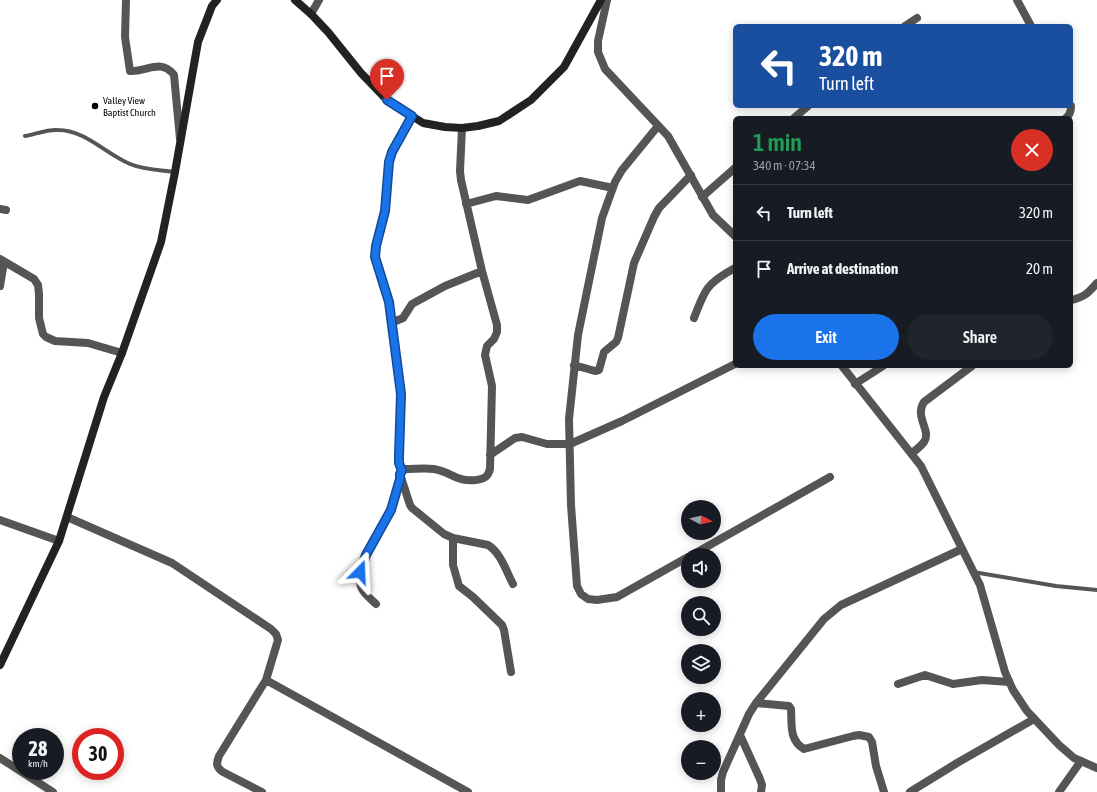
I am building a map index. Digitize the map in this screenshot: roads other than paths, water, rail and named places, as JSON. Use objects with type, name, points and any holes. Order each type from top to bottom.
[{"type":"main road","points":[[0,665],[59,541],[104,397],[122,353],[161,242],[198,42],[212,6],[217,0]]},
{"type":"main road","points":[[295,0],[328,32],[361,73],[387,100],[424,123],[445,127],[462,128],[499,121],[531,100],[564,67],[601,0]]},
{"type":"street","points":[[126,0],[125,37],[130,71],[163,66],[170,70],[174,75],[180,142]]},
{"type":"street","points":[[311,14],[318,0]]},
{"type":"street","points":[[607,0],[598,41],[598,52],[605,69],[668,136],[713,215],[733,234]]},
{"type":"street","points":[[1017,0],[1030,24]]},
{"type":"street","points":[[908,24],[917,18]]},
{"type":"street","points":[[796,116],[806,108]]},
{"type":"street","points":[[412,116],[392,152],[389,162],[385,211],[375,257],[388,297],[401,394],[399,456],[401,475],[412,508],[438,531],[453,538],[488,545],[493,548],[498,554],[513,584]]},
{"type":"street","points":[[658,126],[622,170],[613,188],[602,218],[578,335],[570,403],[571,505],[577,586],[580,594],[588,599],[597,600],[617,597],[681,561]]},
{"type":"street","points":[[376,604],[362,590],[360,583],[360,572],[366,555],[391,510],[401,475],[405,469],[435,469],[462,481],[481,479],[488,474],[492,386],[485,354],[487,346],[494,339],[497,332],[497,325],[482,271],[466,204],[460,171],[462,128]]},
{"type":"street","points":[[702,197],[733,170]]},
{"type":"street","points":[[574,365],[595,371],[599,370],[604,352],[616,342],[618,338],[634,263],[654,217],[659,208],[691,175]]},
{"type":"street","points":[[466,204],[496,196],[528,200],[580,181],[613,188]]},
{"type":"street","points":[[0,286],[2,260],[34,279],[38,285],[39,318],[43,334],[46,337],[54,341],[88,342],[122,353]]},
{"type":"street","points":[[694,318],[707,287],[717,278],[733,269]]},
{"type":"street","points":[[391,323],[403,318],[412,304],[445,286],[482,271]]},
{"type":"street","points":[[1073,299],[1082,297],[1097,283]]},
{"type":"street","points":[[490,455],[515,438],[522,437],[547,444],[570,444],[622,421],[733,365]]},
{"type":"street","points":[[843,368],[921,466],[980,585],[1004,672],[1026,711],[1074,758],[1097,768]]},
{"type":"street","points":[[855,384],[880,368]]},
{"type":"street","points":[[912,453],[924,442],[926,438],[920,412],[924,402],[969,368]]},
{"type":"street","points":[[704,548],[830,476]]},
{"type":"street","points":[[67,517],[172,563],[271,629],[276,634],[278,640],[266,680],[216,763],[218,768],[223,772],[262,792]]},
{"type":"street","points":[[0,520],[59,541]]},
{"type":"street","points":[[453,538],[452,559],[457,582],[459,586],[473,597],[502,625],[511,672]]},
{"type":"street","points":[[722,792],[721,780],[723,772],[756,703],[824,619],[841,605],[962,549]]},
{"type":"street","points":[[898,684],[925,675],[953,684],[982,680],[1010,682]]},
{"type":"street","points":[[266,680],[468,792]]},
{"type":"street","points":[[756,703],[789,706],[791,709],[794,740],[804,749],[853,736],[859,735],[869,738],[872,742],[876,766],[884,792]]},
{"type":"street","points":[[910,792],[957,763],[1034,720]]},
{"type":"street","points":[[740,734],[760,779],[762,785],[761,792]]},
{"type":"street","points":[[0,758],[53,792]]},
{"type":"street","points":[[1059,792],[1081,761]]},
{"type":"lane","points":[[25,136],[57,129],[68,131],[79,135],[129,164],[175,172]]},
{"type":"lane","points":[[973,572],[1056,586],[1097,590]]},
{"type":"place","name":"Valley View Baptist Church","points":[[95,106]]}]
